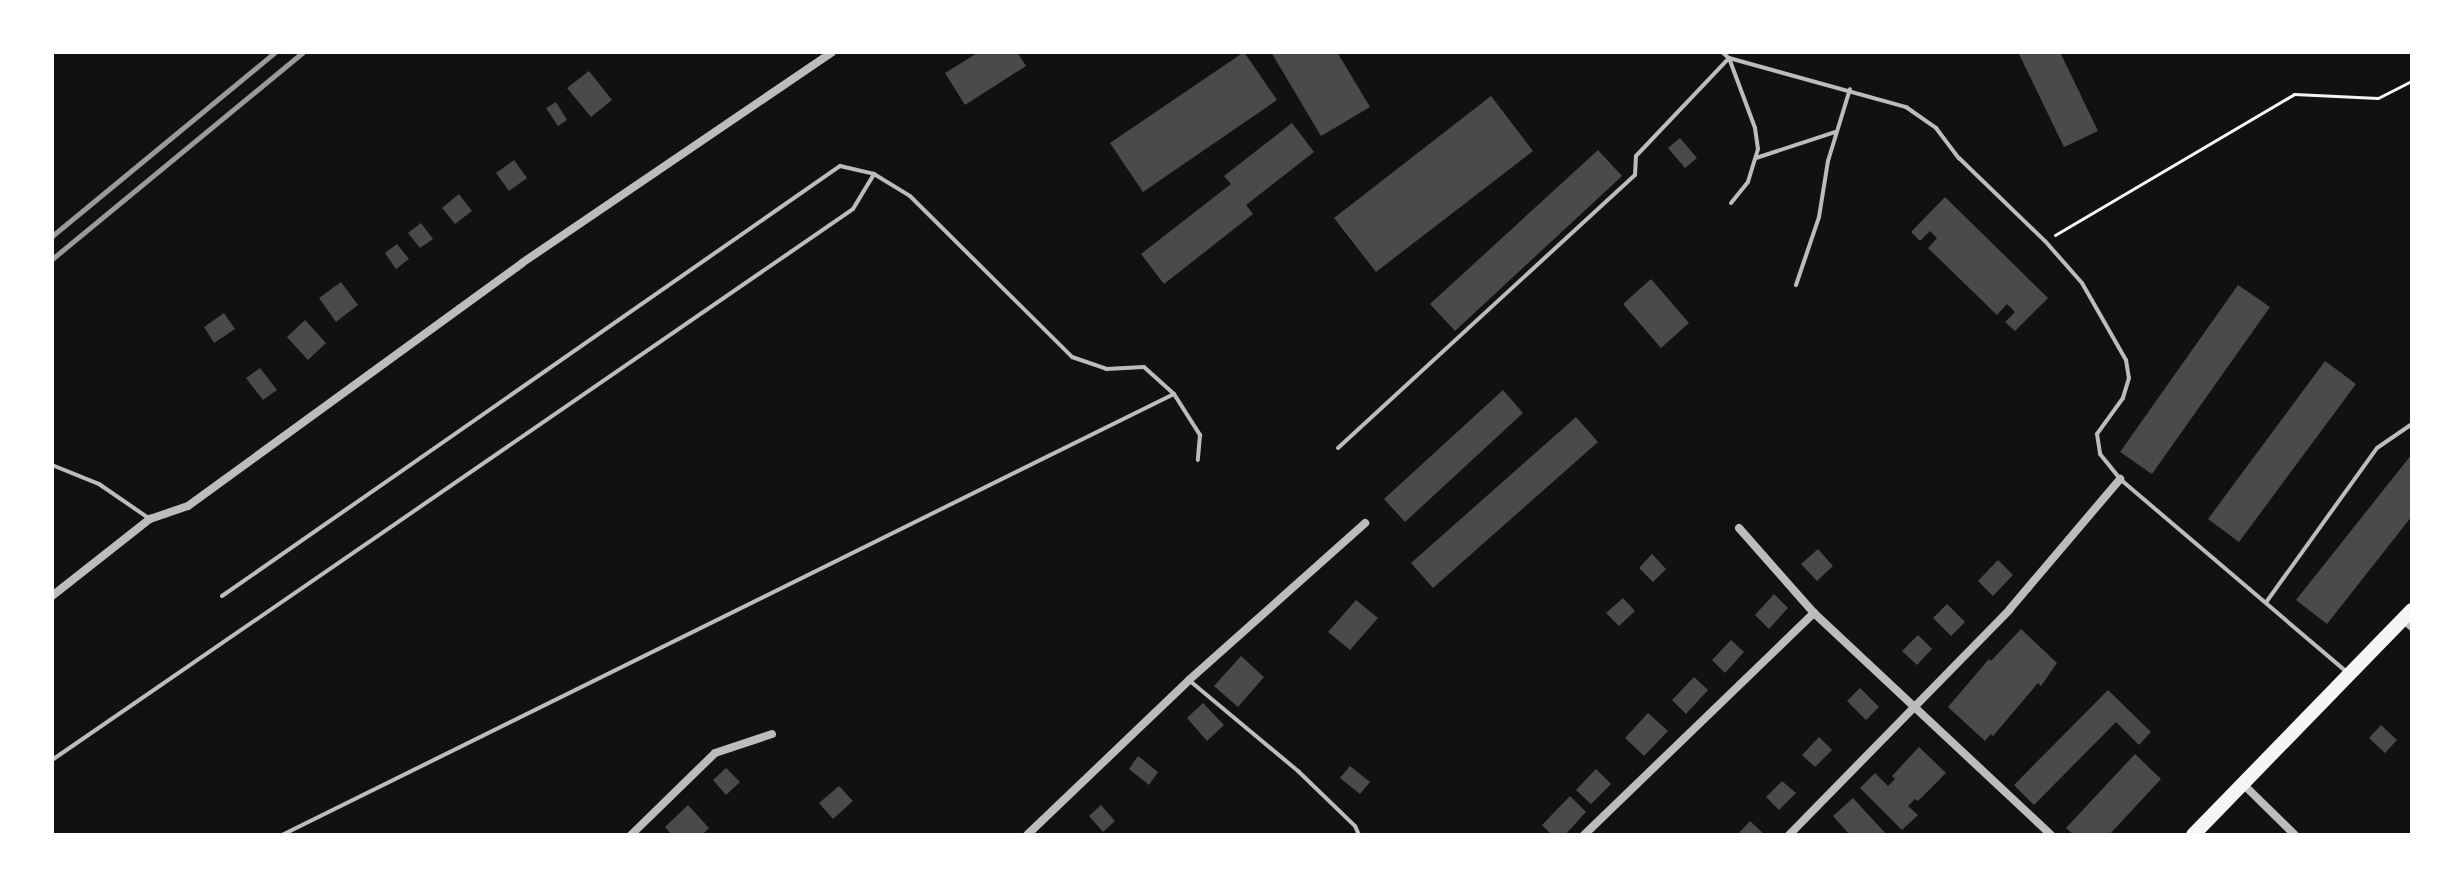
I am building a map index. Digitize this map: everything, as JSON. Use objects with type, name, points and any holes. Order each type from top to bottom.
[{"type":"main road","points":[[2193,835],[2348,673],[2409,619]]},
{"type":"street","points":[[52,596],[150,519],[188,506],[522,263],[832,52]]},
{"type":"street","points":[[1789,835],[2009,610],[2120,479]]},
{"type":"street","points":[[1027,835],[1189,680],[1365,523]]},
{"type":"street","points":[[1739,528],[1814,613],[2051,835]]},
{"type":"street","points":[[1584,835],[1814,613]]},
{"type":"street","points":[[631,835],[715,753],[772,734]]},
{"type":"street","points":[[2243,784],[2295,835]]},
{"type":"lane","points":[[1722,52],[1729,58],[1850,89],[1906,107],[1936,128],[1959,158],[2045,241],[2082,283],[2126,360],[2129,378],[2123,398],[2097,434],[2100,454],[2120,479],[2348,673]]},
{"type":"lane","points":[[1729,58],[1755,128],[1756,158],[1748,182],[1731,203]]},
{"type":"lane","points":[[1338,448],[1635,175],[1636,156],[1729,58]]},
{"type":"lane","points":[[1796,285],[1819,217],[1835,132],[1850,89]]},
{"type":"lane","points":[[1756,158],[1835,132]]},
{"type":"lane","points":[[222,596],[840,166],[874,174],[910,196],[1072,357],[1106,369],[1144,367],[1174,394],[1200,435],[1198,460]]},
{"type":"lane","points":[[52,760],[853,209],[874,174]]},
{"type":"lane","points":[[282,835],[1174,394]]},
{"type":"lane","points":[[2267,601],[2377,448],[2412,424]]},
{"type":"lane","points":[[52,465],[99,484],[150,519]]},
{"type":"lane","points":[[1189,680],[1218,708],[1298,771],[1355,826],[1359,835]]},
{"type":"path","points":[[2045,241],[2294,94],[2378,98],[2412,81]]},
{"type":"building","points":[[979,52],[1017,52],[1026,66],[965,105],[945,73]]},
{"type":"building","points":[[1244,52],[1277,100],[1143,192],[1110,143]]},
{"type":"building","points":[[1271,52],[1337,52],[1370,107],[1321,136]]},
{"type":"building","points":[[2018,52],[2060,52],[2098,131],[2064,147]]},
{"type":"building","points":[[589,71],[612,100],[591,117],[567,88]]},
{"type":"building","points":[[1491,96],[1533,151],[1376,272],[1334,218]]},
{"type":"building","points":[[556,102],[567,120],[558,126],[546,108]]},
{"type":"building","points":[[1292,123],[1314,152],[1246,205],[1253,214],[1164,284],[1141,254],[1231,184],[1224,176]]},
{"type":"building","points":[[1680,138],[1697,158],[1685,168],[1668,148]]},
{"type":"building","points":[[1598,150],[1622,176],[1455,331],[1430,304]]},
{"type":"building","points":[[514,160],[527,178],[509,191],[496,173]]},
{"type":"building","points":[[459,194],[472,211],[455,224],[442,208]]},
{"type":"building","points":[[1945,197],[2048,298],[2015,331],[2005,322],[2015,312],[2007,304],[1997,315],[1928,248],[1937,238],[1930,231],[1920,241],[1911,232]]},
{"type":"building","points":[[421,223],[433,239],[420,248],[408,233]]},
{"type":"building","points":[[397,244],[409,259],[396,269],[385,253]]},
{"type":"building","points":[[1651,279],[1689,323],[1661,348],[1623,304]]},
{"type":"building","points":[[341,282],[358,305],[336,322],[319,298]]},
{"type":"building","points":[[2238,285],[2270,307],[2152,474],[2120,452]]},
{"type":"building","points":[[224,313],[235,329],[214,343],[204,327]]},
{"type":"building","points":[[305,320],[326,343],[308,360],[287,337]]},
{"type":"building","points":[[2325,361],[2356,384],[2239,542],[2208,519]]},
{"type":"building","points":[[260,368],[277,390],[263,400],[246,378]]},
{"type":"building","points":[[1503,390],[1523,413],[1405,522],[1384,499]]},
{"type":"building","points":[[1576,417],[1598,442],[1433,588],[1411,563]]},
{"type":"building","points":[[2412,454],[2412,516],[2327,624],[2296,600]]},
{"type":"building","points":[[1818,549],[1833,566],[1817,581],[1801,564]]},
{"type":"building","points":[[1652,554],[1666,569],[1653,582],[1639,568]]},
{"type":"building","points":[[1998,560],[2013,575],[1993,596],[1978,581]]},
{"type":"building","points":[[1774,594],[1788,608],[1769,629],[1755,615]]},
{"type":"building","points":[[1623,598],[1635,611],[1619,626],[1606,613]]},
{"type":"building","points":[[1356,600],[1378,618],[1350,650],[1328,632]]},
{"type":"building","points":[[1947,604],[1965,622],[1951,636],[1933,618]]},
{"type":"building","points":[[2021,629],[2057,663],[2041,686],[2038,683],[1993,736],[1991,734],[1985,741],[1948,707],[1989,659],[1991,661]]},
{"type":"building","points":[[1918,635],[1932,649],[1917,665],[1902,651]]},
{"type":"building","points":[[1731,640],[1744,652],[1725,673],[1712,660]]},
{"type":"building","points":[[1241,656],[1264,677],[1238,707],[1214,686]]},
{"type":"building","points":[[1694,677],[1708,690],[1686,714],[1672,700]]},
{"type":"building","points":[[1860,688],[1879,707],[1866,720],[1847,701]]},
{"type":"building","points":[[2108,690],[2151,732],[2139,745],[2116,722],[2034,805],[2014,785]]},
{"type":"building","points":[[1203,703],[1224,725],[1207,741],[1187,718]]},
{"type":"building","points":[[1648,713],[1668,731],[1644,756],[1625,738]]},
{"type":"building","points":[[2381,725],[2397,740],[2385,753],[2369,738]]},
{"type":"building","points":[[1819,737],[1832,750],[1815,767],[1802,755]]},
{"type":"building","points":[[1919,747],[1946,773],[1918,801],[1915,799],[1908,806],[1918,815],[1902,830],[1860,788],[1875,773],[1888,786],[1895,779],[1892,776]]},
{"type":"building","points":[[2135,754],[2161,779],[2109,835],[2074,835],[2066,828]]},
{"type":"building","points":[[1138,756],[1158,772],[1149,785],[1129,769]]},
{"type":"building","points":[[1350,766],[1370,782],[1360,794],[1340,778]]},
{"type":"building","points":[[726,768],[740,782],[726,795],[713,780]]},
{"type":"building","points":[[1596,769],[1611,784],[1591,804],[1576,790]]},
{"type":"building","points":[[1782,781],[1796,793],[1779,810],[1766,797]]},
{"type":"building","points":[[839,786],[853,801],[833,819],[819,803]]},
{"type":"building","points":[[1570,796],[1586,812],[1565,835],[1552,835],[1542,825]]},
{"type":"building","points":[[1853,798],[1887,835],[1850,835],[1833,816]]},
{"type":"building","points":[[688,805],[709,828],[702,835],[672,835],[665,827]]},
{"type":"building","points":[[1101,805],[1115,821],[1103,832],[1089,816]]},
{"type":"building","points":[[1750,821],[1765,835],[1737,835]]},
{"type":"railway","points":[[52,236],[275,52]]},
{"type":"railway","points":[[52,259],[303,52]]}]
